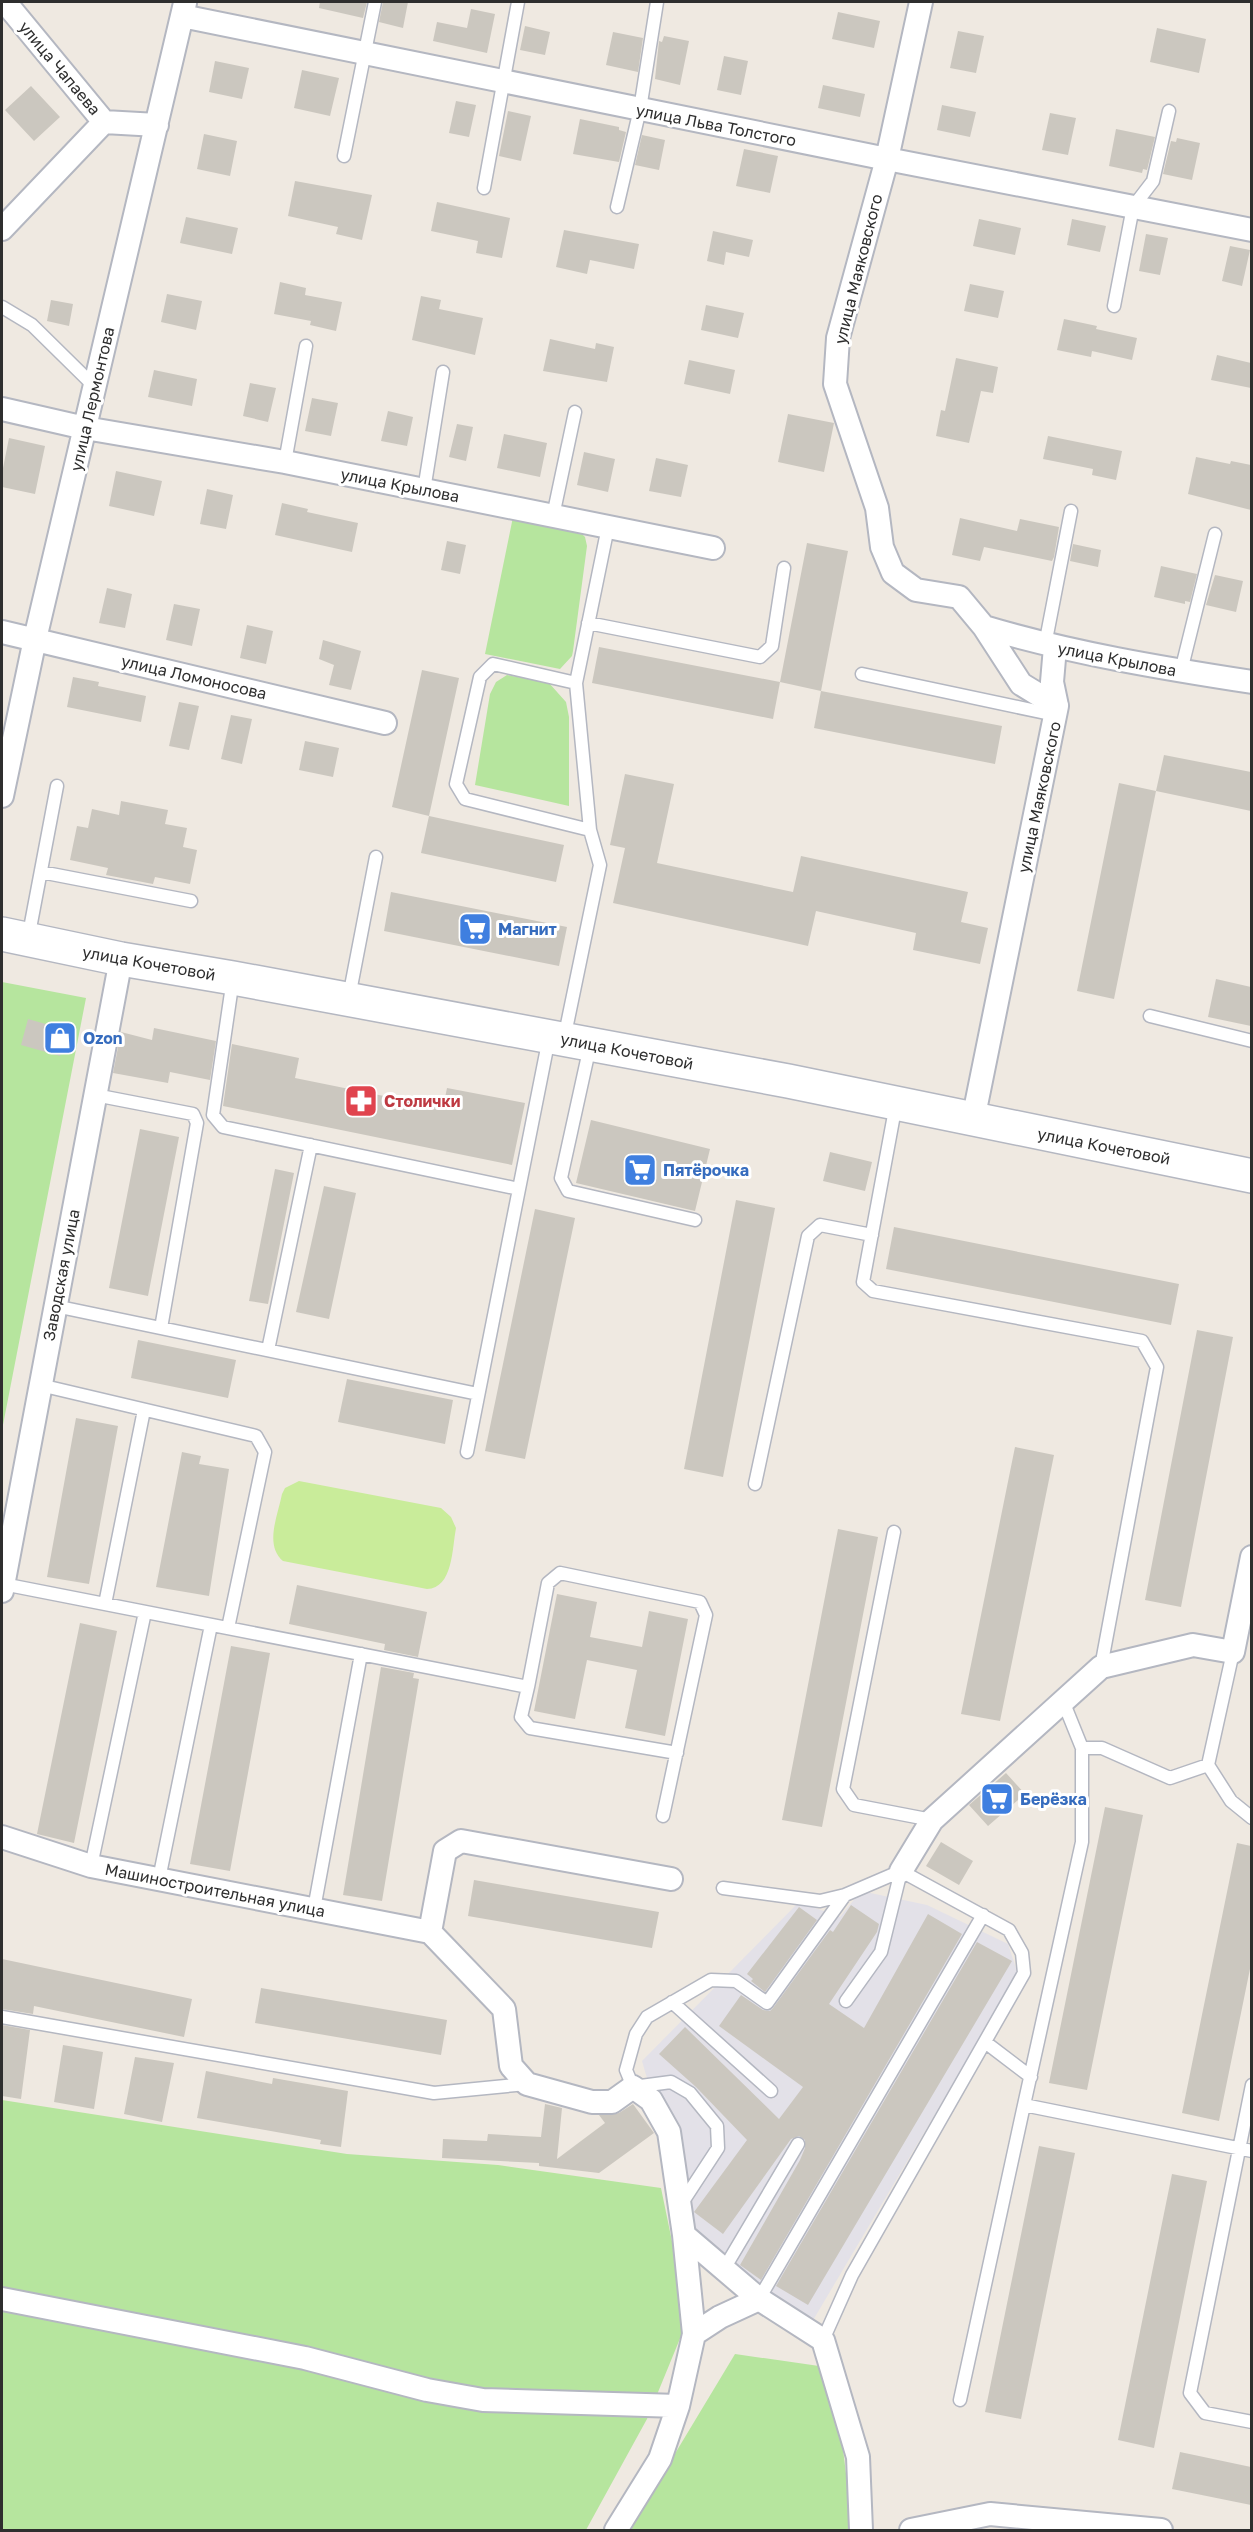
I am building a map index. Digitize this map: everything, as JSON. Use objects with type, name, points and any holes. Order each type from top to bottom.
[{"type":"main road","name":"улица Кочетовой","points":[[15,937],[121,959],[568,1040],[1251,1176]]},
{"type":"street","name":"улица Чапаева","points":[[5,2],[104,122],[157,125]]},
{"type":"street","name":"улица Маяковского","points":[[921,2],[887,159],[838,338],[834,384],[877,508],[882,547],[893,573],[916,590],[959,597],[984,627],[1021,684],[1056,711],[973,1120]]},
{"type":"street","name":"улица Льва Толстого","points":[[184,9],[364,53],[1251,230]]},
{"type":"street","name":"улица Лермонтова","points":[[2,796],[34,639],[184,9]]},
{"type":"street","points":[[2,229],[104,122]]},
{"type":"street","name":"улица Крылова","points":[[2,409],[85,428],[285,462],[713,548]]},
{"type":"street","name":"улица Крылова","points":[[984,627],[1050,646],[1251,682]]},
{"type":"street","name":"улица Ломоносова","points":[[2,632],[386,723]]},
{"type":"street","points":[[1050,646],[1056,711]]},
{"type":"street","name":"Заводская улица","points":[[2,1588],[121,959]]},
{"type":"street","points":[[901,1871],[932,1820],[1101,1667],[1193,1645],[1233,1652],[1251,1557]]},
{"type":"street","name":"Машиностроительная улица","points":[[2,1837],[91,1866],[430,1932]]},
{"type":"street","points":[[616,2530],[660,2459],[678,2406],[694,2334],[684,2235],[669,2132],[651,2100],[633,2087],[612,2102],[592,2102],[527,2084],[511,2066],[504,2009],[430,1932],[445,1851],[461,1841],[671,1879]]},
{"type":"street","points":[[684,2235],[759,2299],[824,2340],[858,2457],[861,2530]]},
{"type":"street","points":[[2,2299],[305,2358],[428,2390],[483,2400],[678,2406]]},
{"type":"street","points":[[694,2334],[720,2317],[759,2299]]},
{"type":"street","points":[[911,2530],[990,2514],[1161,2530]]},
{"type":"lane","points":[[344,156],[375,2]]},
{"type":"lane","points":[[484,188],[518,2]]},
{"type":"lane","points":[[617,207],[640,109],[657,2]]},
{"type":"lane","points":[[1114,306],[1133,207],[1153,181],[1169,111]]},
{"type":"lane","points":[[2,307],[32,325],[95,387]]},
{"type":"lane","points":[[285,462],[306,346]]},
{"type":"lane","points":[[424,490],[442,372]]},
{"type":"lane","points":[[553,516],[575,412]]},
{"type":"lane","points":[[1050,646],[1071,511]]},
{"type":"lane","points":[[608,527],[576,682],[590,830],[600,865],[568,1040],[561,1178],[568,1191],[695,1220]]},
{"type":"lane","points":[[1181,671],[1215,534]]},
{"type":"lane","points":[[588,623],[760,657],[772,646],[784,568]]},
{"type":"lane","points":[[576,682],[493,664],[480,677],[456,784],[465,799],[590,830]]},
{"type":"lane","points":[[862,674],[1056,711]]},
{"type":"lane","points":[[15,937],[41,872],[57,786]]},
{"type":"lane","points":[[348,999],[376,857]]},
{"type":"lane","points":[[41,872],[191,901]]},
{"type":"lane","points":[[233,978],[213,1115],[223,1127],[519,1189]]},
{"type":"lane","points":[[1150,1016],[1251,1041]]},
{"type":"lane","points":[[467,1452],[519,1189],[568,1040]]},
{"type":"lane","points":[[95,1095],[193,1114],[197,1123],[162,1328]]},
{"type":"lane","points":[[896,1104],[863,1282],[873,1291],[1142,1341],[1158,1367],[1101,1667]]},
{"type":"lane","points":[[268,1350],[310,1145]]},
{"type":"lane","points":[[755,1484],[808,1236],[820,1225],[872,1235]]},
{"type":"lane","points":[[55,1306],[478,1394]]},
{"type":"lane","points":[[40,1385],[256,1436],[265,1452],[228,1628]]},
{"type":"lane","points":[[105,1604],[144,1410]]},
{"type":"lane","points":[[894,1532],[843,1788],[854,1805],[932,1820]]},
{"type":"lane","points":[[663,1816],[677,1754],[706,1615],[700,1602],[560,1573],[548,1583],[522,1717],[530,1728],[677,1754]]},
{"type":"lane","points":[[2,1588],[105,1604],[528,1687]]},
{"type":"lane","points":[[91,1866],[145,1612]]},
{"type":"lane","points":[[159,1879],[211,1625]]},
{"type":"lane","points":[[1233,1652],[1209,1765],[1231,1801],[1251,1818]]},
{"type":"lane","points":[[314,1909],[362,1654]]},
{"type":"lane","points":[[960,2400],[1082,1842],[1082,1748],[1063,1701]]},
{"type":"lane","points":[[1082,1748],[1102,1748],[1170,1778],[1209,1765]]},
{"type":"lane","points":[[723,1888],[820,1901],[846,1895],[901,1871]]},
{"type":"lane","points":[[824,2340],[852,2276],[1024,1973],[1022,1953],[1010,1930],[901,1871]]},
{"type":"lane","points":[[846,2001],[881,1953],[901,1871]]},
{"type":"lane","points":[[679,2208],[718,2148],[717,2126],[690,2093],[671,2082],[633,2087],[626,2070],[636,2034],[647,2017],[711,1980],[736,1981],[767,2003],[846,1895]]},
{"type":"lane","points":[[759,2299],[982,1915]]},
{"type":"lane","points":[[672,2002],[771,2091]]},
{"type":"lane","points":[[2,2017],[434,2093],[527,2084]]},
{"type":"lane","points":[[984,2042],[1030,2077]]},
{"type":"lane","points":[[1251,2085],[1190,2393],[1205,2413],[1251,2422]]},
{"type":"lane","points":[[1024,2105],[1251,2151]]},
{"type":"lane","points":[[724,2269],[798,2144]]},
{"type":"shaded area","points":[[861,1891],[927,1905],[1008,1944],[1018,1974],[812,2322],[736,2275],[689,2222],[642,2061],[799,1902],[840,1917]]},
{"type":"green space","points":[[513,517],[577,529],[585,537],[587,546],[573,651],[572,656],[560,669],[485,654]]},
{"type":"green space","points":[[507,675],[549,683],[566,702],[569,717],[569,806],[475,785],[490,694],[496,682]]},
{"type":"green space","points":[[2,982],[86,998],[2,1430]]},
{"type":"green space","points":[[299,1481],[441,1508],[451,1517],[456,1528],[447,1575],[436,1587],[427,1589],[283,1561],[274,1547],[274,1529],[285,1488]]},
{"type":"green space","points":[[2,2100],[347,2154],[498,2165],[661,2188],[688,2319],[647,2419],[586,2530],[2,2530]]},
{"type":"green space","points":[[735,2354],[819,2366],[839,2417],[853,2530],[629,2530]]},
{"type":"building","points":[[320,2],[367,2],[363,18],[319,8]]},
{"type":"building","points":[[383,2],[408,2],[403,28],[379,22]]},
{"type":"building","points":[[471,9],[495,14],[487,53],[433,41],[437,22],[467,28]]},
{"type":"building","points":[[838,12],[880,21],[874,48],[832,39]]},
{"type":"building","points":[[525,26],[550,32],[545,55],[520,50]]},
{"type":"building","points":[[1157,28],[1206,39],[1199,73],[1150,62]]},
{"type":"building","points":[[958,31],[984,36],[976,73],[950,68]]},
{"type":"building","points":[[613,32],[643,38],[638,72],[606,65]]},
{"type":"building","points":[[664,36],[689,41],[680,85],[655,79],[659,41],[662,42]]},
{"type":"building","points":[[724,56],[748,61],[741,95],[717,90]]},
{"type":"building","points":[[215,61],[249,68],[242,99],[209,92]]},
{"type":"building","points":[[302,70],[339,78],[330,116],[294,108]]},
{"type":"building","points":[[823,85],[865,94],[860,117],[818,108]]},
{"type":"building","points":[[31,86],[60,117],[34,141],[5,110]]},
{"type":"building","points":[[456,101],[476,105],[469,137],[449,133]]},
{"type":"building","points":[[942,105],[976,112],[970,137],[937,130]]},
{"type":"building","points":[[508,111],[531,116],[521,161],[499,156]]},
{"type":"building","points":[[1050,113],[1076,118],[1068,155],[1042,150]]},
{"type":"building","points":[[580,119],[619,127],[619,130],[626,132],[619,162],[573,154]]},
{"type":"building","points":[[1116,129],[1155,137],[1147,170],[1143,169],[1142,173],[1109,166]]},
{"type":"building","points":[[204,134],[237,141],[230,176],[197,169]]},
{"type":"building","points":[[642,135],[665,140],[659,170],[635,165]]},
{"type":"building","points":[[1177,138],[1200,143],[1192,180],[1163,174],[1171,141],[1176,142]]},
{"type":"building","points":[[744,149],[778,156],[770,193],[736,186]]},
{"type":"building","points":[[295,181],[372,195],[362,240],[336,234],[338,227],[288,216]]},
{"type":"building","points":[[437,202],[510,218],[502,258],[476,253],[478,241],[431,231]]},
{"type":"building","points":[[186,217],[238,228],[232,254],[180,243]]},
{"type":"building","points":[[979,219],[1021,228],[1015,255],[973,246]]},
{"type":"building","points":[[1072,219],[1106,226],[1100,252],[1067,245]]},
{"type":"building","points":[[564,230],[639,244],[634,269],[590,260],[587,274],[556,267]]},
{"type":"building","points":[[713,231],[753,240],[749,257],[726,252],[724,265],[707,261]]},
{"type":"building","points":[[1146,234],[1168,238],[1160,275],[1139,271]]},
{"type":"building","points":[[1230,246],[1250,250],[1242,286],[1222,281]]},
{"type":"building","points":[[280,282],[306,288],[305,295],[342,302],[336,331],[310,325],[311,321],[274,314]]},
{"type":"building","points":[[970,284],[1004,291],[998,318],[964,311]]},
{"type":"building","points":[[167,294],[202,301],[196,330],[161,322]]},
{"type":"building","points":[[421,296],[441,300],[439,309],[483,318],[475,355],[412,340]]},
{"type":"building","points":[[51,300],[73,304],[69,326],[47,321]]},
{"type":"building","points":[[706,305],[744,313],[738,338],[701,330]]},
{"type":"building","points":[[1064,319],[1137,338],[1132,360],[1092,351],[1091,357],[1057,350]]},
{"type":"building","points":[[550,339],[595,349],[596,343],[614,347],[607,382],[543,371]]},
{"type":"building","points":[[1217,355],[1251,363],[1251,388],[1211,380]]},
{"type":"building","points":[[956,358],[998,367],[993,393],[981,391],[969,443],[936,436],[941,410],[945,411]]},
{"type":"building","points":[[689,360],[735,370],[730,394],[684,384]]},
{"type":"building","points":[[154,370],[197,379],[192,406],[148,397]]},
{"type":"building","points":[[250,383],[276,388],[268,422],[243,416]]},
{"type":"building","points":[[312,398],[338,403],[331,436],[305,431]]},
{"type":"building","points":[[388,411],[413,417],[407,446],[381,441]]},
{"type":"building","points":[[788,414],[834,423],[824,472],[778,462]]},
{"type":"building","points":[[457,424],[473,427],[466,461],[449,457]]},
{"type":"building","points":[[504,434],[547,443],[540,477],[497,468]]},
{"type":"building","points":[[1048,436],[1122,451],[1116,480],[1092,475],[1093,469],[1043,459]]},
{"type":"building","points":[[9,438],[45,446],[35,494],[2,487],[2,473]]},
{"type":"building","points":[[584,452],[615,459],[608,492],[577,485]]},
{"type":"building","points":[[1196,457],[1230,464],[1231,461],[1251,465],[1251,510],[1188,494]]},
{"type":"building","points":[[656,458],[688,465],[681,497],[649,491]]},
{"type":"building","points":[[116,471],[162,481],[154,516],[109,506]]},
{"type":"building","points":[[207,489],[233,495],[226,529],[200,524]]},
{"type":"building","points":[[282,503],[308,509],[307,512],[358,523],[352,552],[275,535]]},
{"type":"building","points":[[960,518],[1017,531],[1020,519],[1059,527],[1054,557],[1052,561],[984,547],[980,561],[952,555]]},
{"type":"building","points":[[447,541],[466,545],[460,574],[441,570]]},
{"type":"building","points":[[807,543],[848,551],[821,691],[780,682]]},
{"type":"building","points":[[1073,544],[1101,550],[1098,567],[1070,561]]},
{"type":"building","points":[[1161,566],[1197,574],[1190,602],[1185,601],[1185,604],[1154,597]]},
{"type":"building","points":[[1215,575],[1243,581],[1236,612],[1206,605]]},
{"type":"building","points":[[107,588],[132,594],[125,628],[99,623]]},
{"type":"building","points":[[174,604],[200,609],[192,646],[166,640]]},
{"type":"building","points":[[247,625],[273,631],[266,664],[240,658]]},
{"type":"building","points":[[323,640],[361,651],[351,690],[329,685],[334,665],[319,659]]},
{"type":"building","points":[[599,647],[780,682],[773,719],[592,683]]},
{"type":"building","points":[[422,670],[459,678],[429,816],[392,807]]},
{"type":"building","points":[[73,677],[99,682],[98,686],[146,696],[141,722],[67,707]]},
{"type":"building","points":[[821,691],[1002,726],[995,764],[814,728]]},
{"type":"building","points":[[179,702],[199,706],[189,750],[169,746]]},
{"type":"building","points":[[231,715],[252,719],[242,764],[221,759]]},
{"type":"building","points":[[305,741],[339,748],[333,777],[299,770]]},
{"type":"building","points":[[1164,755],[1251,772],[1251,811],[1156,791]]},
{"type":"building","points":[[625,774],[674,784],[657,863],[793,892],[801,856],[968,892],[961,922],[988,928],[980,964],[913,950],[916,933],[816,911],[808,946],[613,903],[625,848],[610,845]]},
{"type":"building","points":[[1119,783],[1156,791],[1114,999],[1077,991]]},
{"type":"building","points":[[121,801],[168,810],[165,824],[187,828],[183,847],[197,850],[190,884],[155,877],[153,884],[106,875],[108,868],[70,860],[77,826],[88,828],[92,809],[119,815]]},
{"type":"building","points":[[429,816],[564,845],[556,882],[421,853]]},
{"type":"building","name":"Магнит","points":[[391,892],[567,927],[559,966],[384,931]]},
{"type":"building","points":[[1216,979],[1251,987],[1251,1026],[1208,1017]]},
{"type":"building","points":[[28,1019],[67,1030],[60,1056],[21,1045]]},
{"type":"building","points":[[154,1028],[216,1041],[210,1080],[170,1072],[168,1083],[113,1073],[121,1032],[152,1040]]},
{"type":"building","points":[[232,1044],[299,1058],[295,1078],[443,1108],[447,1088],[525,1103],[512,1165],[223,1106]]},
{"type":"building","points":[[591,1120],[710,1149],[695,1211],[576,1183]]},
{"type":"building","points":[[140,1129],[179,1137],[148,1296],[109,1288]]},
{"type":"building","points":[[830,1152],[872,1162],[865,1191],[823,1181]]},
{"type":"building","points":[[275,1169],[294,1173],[268,1304],[249,1301]]},
{"type":"building","points":[[324,1186],[356,1193],[329,1319],[296,1312]]},
{"type":"building","points":[[736,1200],[775,1208],[723,1477],[684,1469]]},
{"type":"building","points":[[535,1209],[575,1218],[525,1459],[485,1451]]},
{"type":"building","points":[[894,1227],[1179,1284],[1171,1325],[886,1269]]},
{"type":"building","points":[[1197,1330],[1233,1337],[1181,1607],[1145,1600]]},
{"type":"building","points":[[138,1340],[236,1360],[228,1398],[131,1378]]},
{"type":"building","points":[[347,1379],[453,1400],[445,1444],[338,1422]]},
{"type":"building","points":[[76,1418],[118,1426],[89,1584],[47,1577]]},
{"type":"building","points":[[1015,1447],[1054,1455],[1000,1721],[961,1714]]},
{"type":"building","points":[[182,1452],[201,1456],[199,1464],[229,1469],[209,1596],[156,1587]]},
{"type":"building","points":[[838,1529],[878,1537],[822,1827],[782,1820]]},
{"type":"building","points":[[297,1585],[427,1612],[418,1657],[384,1650],[385,1644],[289,1624]]},
{"type":"building","points":[[557,1594],[597,1602],[590,1637],[642,1647],[649,1611],[688,1619],[665,1736],[625,1728],[637,1670],[587,1660],[575,1719],[534,1711]]},
{"type":"building","points":[[80,1623],[117,1631],[74,1843],[37,1834]]},
{"type":"building","points":[[231,1646],[270,1653],[230,1871],[190,1864]]},
{"type":"building","points":[[381,1667],[414,1673],[413,1678],[419,1679],[382,1901],[343,1895]]},
{"type":"building","name":"Берёзка","points":[[1006,1773],[1025,1794],[988,1826],[969,1805]]},
{"type":"building","points":[[1105,1807],[1143,1815],[1087,2090],[1049,2083]]},
{"type":"building","points":[[941,1842],[973,1861],[959,1885],[926,1866]]},
{"type":"building","points":[[1237,1843],[1251,1846],[1251,1964],[1219,2121],[1182,2113]]},
{"type":"building","points":[[474,1880],[659,1912],[652,1948],[468,1916]]},
{"type":"building","points":[[851,1905],[879,1924],[877,1932],[829,2004],[864,2028],[928,1914],[962,1934],[761,2280],[740,2265],[800,2160],[805,2148],[805,2140],[799,2136],[791,2139],[723,2234],[694,2212],[747,2140],[696,2087],[659,2054],[685,2027],[779,2119],[803,2087],[719,2026],[741,1995],[763,2010],[770,2011],[830,1930],[833,1932]]},
{"type":"building","points":[[799,1907],[817,1920],[765,1992],[751,1981],[753,1979],[747,1974]]},
{"type":"building","points":[[977,1942],[1012,1961],[808,2305],[776,2286]]},
{"type":"building","points":[[2,1959],[192,1999],[184,2037],[34,2006],[33,2014],[2,2009]]},
{"type":"building","points":[[261,1988],[447,2020],[441,2055],[255,2023]]},
{"type":"building","points":[[2,2025],[30,2030],[21,2099],[2,2096]]},
{"type":"building","points":[[63,2045],[103,2052],[94,2109],[54,2102]]},
{"type":"building","points":[[135,2057],[174,2063],[162,2122],[124,2114]]},
{"type":"building","points":[[206,2071],[272,2084],[273,2078],[348,2091],[341,2147],[320,2144],[321,2140],[197,2118]]},
{"type":"building","points":[[545,2104],[562,2108],[557,2159],[605,2123],[599,2115],[619,2113],[633,2104],[654,2133],[599,2173],[539,2166],[539,2163],[442,2158],[443,2139],[487,2141],[488,2134],[541,2137]]},
{"type":"building","points":[[1039,2146],[1075,2153],[1021,2419],[985,2412]]},
{"type":"building","points":[[1172,2174],[1207,2181],[1154,2448],[1118,2440]]},
{"type":"building","points":[[1180,2452],[1251,2467],[1251,2505],[1172,2489]]},
{"type":"place","name":"Магнит","points":[[475,929]]},
{"type":"place","name":"Ozon","points":[[60,1038]]},
{"type":"place","name":"Столички","points":[[361,1101]]},
{"type":"place","name":"Пятёрочка","points":[[640,1170]]},
{"type":"place","name":"Берёзка","points":[[997,1799]]}]
